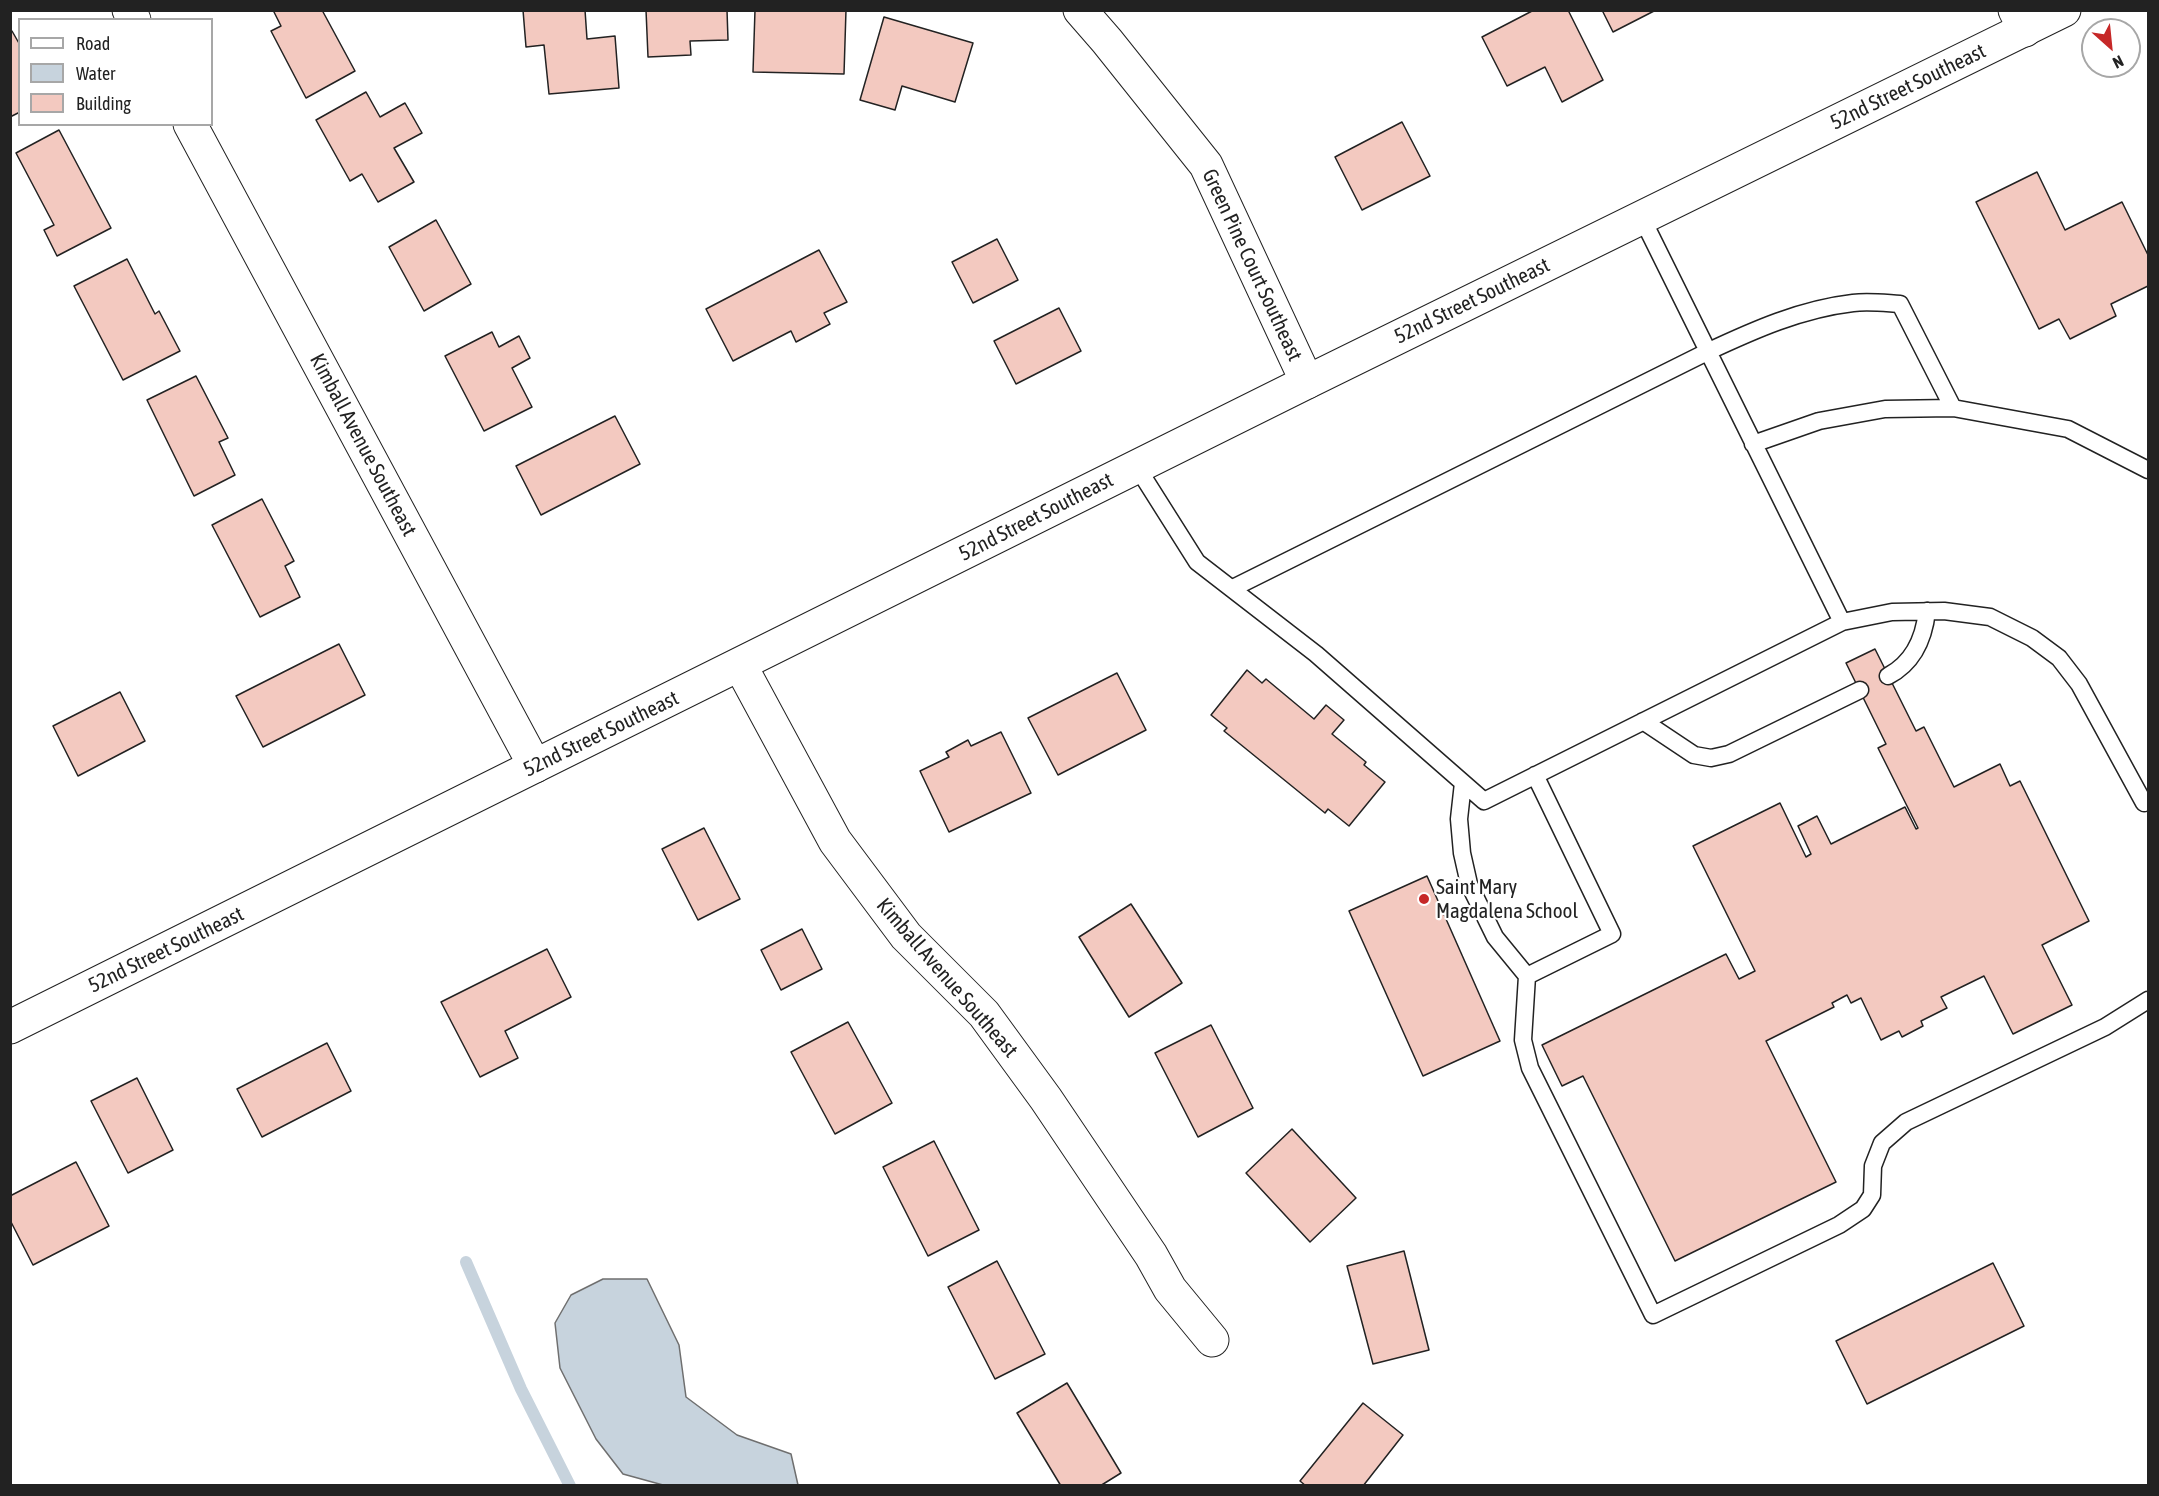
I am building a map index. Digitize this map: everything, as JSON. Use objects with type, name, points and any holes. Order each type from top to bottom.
[{"type":"main road","name":"Green Pine Court Southeast","points":[[1080,10],[1206,165],[1307,382]]},
{"type":"main road","name":"52nd Street Southeast","points":[[10,1027],[1307,382],[1642,218],[2020,20],[2064,10]]},
{"type":"main road","name":"Kimball Avenue Southeast","points":[[191,126],[535,766]]},
{"type":"main road","name":"Kimball Avenue Southeast","points":[[740,665],[835,841],[906,936],[984,1014],[1046,1099],[1151,1255],[1170,1289],[1212,1340]]},
{"type":"lane","points":[[1642,218],[1842,622]]},
{"type":"lane","points":[[1233,588],[1707,352],[1756,330],[1811,310],[1855,303],[1900,304],[1953,408]]},
{"type":"lane","points":[[1753,444],[1819,421],[1885,409],[1953,408],[2068,429],[2148,470]]},
{"type":"lane","points":[[1137,467],[1197,562],[1316,654],[1484,801],[1842,622],[1892,612],[1944,611],[1990,617],[2032,638],[2059,658],[2079,684],[2147,806]]},
{"type":"lane","points":[[1888,676],[1907,661],[1919,645],[1925,629],[1927,611]]},
{"type":"lane","points":[[1643,721],[1694,755],[1711,758],[1729,754],[1860,690]]},
{"type":"lane","points":[[1527,976],[1612,934],[1535,775]]},
{"type":"lane","points":[[1463,783],[1460,819],[1462,853],[1469,884],[1495,936],[1527,976],[1523,1040],[1530,1068],[1653,1315],[1839,1225],[1863,1209],[1872,1195],[1873,1166],[1882,1143],[1906,1122],[2105,1027],[2148,1000]]},
{"type":"water","points":[[603,1279],[647,1279],[679,1345],[686,1397],[737,1435],[791,1454],[798,1485],[663,1485],[623,1474],[596,1439],[560,1368],[555,1323],[571,1295]]},
{"type":"building","points":[[273,10],[322,10],[355,71],[306,98],[271,31],[281,26]]},
{"type":"building","points":[[523,10],[585,10],[587,39],[615,36],[619,88],[549,94],[544,45],[526,47]]},
{"type":"building","points":[[646,10],[727,10],[728,40],[690,41],[691,55],[648,57]]},
{"type":"building","points":[[755,10],[846,10],[844,74],[753,72]]},
{"type":"building","points":[[1534,10],[1568,10],[1603,80],[1562,102],[1545,67],[1507,86],[1482,37]]},
{"type":"building","points":[[1602,10],[1656,10],[1613,32]]},
{"type":"building","points":[[884,17],[973,43],[955,102],[902,86],[895,110],[860,100]]},
{"type":"building","points":[[12,31],[18,42],[18,113],[10,117],[10,32]]},
{"type":"building","points":[[366,92],[380,117],[405,103],[422,133],[394,148],[414,182],[378,202],[362,174],[350,181],[316,120]]},
{"type":"building","points":[[1402,122],[1430,176],[1362,210],[1335,157]]},
{"type":"building","points":[[59,130],[111,228],[57,256],[44,230],[54,225],[16,153]]},
{"type":"building","points":[[2037,172],[2065,230],[2122,202],[2148,255],[2148,286],[2111,304],[2116,316],[2070,339],[2059,319],[2039,329],[1976,202]]},
{"type":"building","points":[[436,220],[471,284],[424,311],[389,247]]},
{"type":"building","points":[[997,239],[1018,280],[973,303],[952,262]]},
{"type":"building","points":[[819,250],[847,302],[824,313],[830,324],[796,342],[791,331],[733,361],[706,309]]},
{"type":"building","points":[[127,259],[155,314],[159,311],[180,351],[123,380],[74,286]]},
{"type":"building","points":[[1059,308],[1081,351],[1016,384],[994,341]]},
{"type":"building","points":[[492,332],[499,347],[519,336],[530,358],[512,368],[532,407],[484,431],[445,356]]},
{"type":"building","points":[[196,376],[228,438],[219,442],[235,475],[194,496],[147,400]]},
{"type":"building","points":[[615,416],[640,464],[541,515],[516,466]]},
{"type":"building","points":[[262,499],[294,561],[285,566],[300,597],[260,617],[212,525]]},
{"type":"building","points":[[339,644],[365,695],[263,747],[236,696]]},
{"type":"building","points":[[1875,649],[1916,731],[1924,727],[1954,787],[2000,764],[2010,786],[2020,781],[2089,921],[2042,945],[2072,1005],[2013,1034],[1984,976],[1941,997],[1947,1008],[1921,1021],[1923,1026],[1902,1037],[1899,1031],[1881,1040],[1861,998],[1851,1003],[1847,995],[1832,1003],[1834,1007],[1766,1041],[1836,1182],[1675,1261],[1583,1076],[1562,1086],[1542,1045],[1726,954],[1739,979],[1755,971],[1693,846],[1780,803],[1806,857],[1811,854],[1798,826],[1817,816],[1831,844],[1905,807],[1916,829],[1918,828],[1878,748],[1886,744],[1846,663]]},
{"type":"building","points":[[1247,670],[1262,683],[1266,679],[1314,719],[1326,705],[1344,720],[1332,734],[1366,762],[1364,765],[1385,782],[1349,826],[1328,809],[1325,813],[1224,731],[1227,728],[1211,715]]},
{"type":"building","points":[[1117,673],[1146,730],[1058,775],[1028,718]]},
{"type":"building","points":[[120,692],[145,741],[78,776],[53,726]]},
{"type":"building","points":[[1001,732],[1031,793],[949,832],[920,771],[949,757],[946,752],[968,740],[971,746]]},
{"type":"building","points":[[704,828],[740,899],[698,920],[662,849]]},
{"type":"building","points":[[1427,876],[1500,1041],[1423,1076],[1349,911]]},
{"type":"building","points":[[1131,904],[1182,983],[1129,1017],[1079,937]]},
{"type":"building","points":[[802,929],[822,969],[781,990],[761,950]]},
{"type":"building","points":[[547,949],[571,997],[505,1031],[518,1058],[480,1077],[441,1002]]},
{"type":"building","points":[[848,1022],[892,1103],[835,1134],[791,1052]]},
{"type":"building","points":[[1211,1025],[1253,1108],[1198,1137],[1155,1053]]},
{"type":"building","points":[[327,1043],[351,1091],[262,1137],[237,1089]]},
{"type":"building","points":[[137,1078],[173,1150],[128,1173],[91,1101]]},
{"type":"building","points":[[1292,1129],[1356,1198],[1310,1242],[1246,1173]]},
{"type":"building","points":[[934,1141],[979,1230],[928,1256],[883,1167]]},
{"type":"building","points":[[76,1162],[109,1226],[33,1265],[10,1220],[10,1196]]},
{"type":"building","points":[[1404,1251],[1429,1350],[1373,1364],[1347,1266]]},
{"type":"building","points":[[997,1261],[1045,1354],[995,1379],[948,1287]]},
{"type":"building","points":[[1993,1263],[2024,1326],[1867,1404],[1836,1341]]},
{"type":"building","points":[[1067,1383],[1121,1473],[1100,1486],[1061,1486],[1017,1413]]},
{"type":"building","points":[[1363,1403],[1403,1435],[1363,1486],[1306,1486],[1300,1481]]},
{"type":"waterway","points":[[466,1262],[521,1389],[570,1486]]},
{"type":"place","name":"Saint Mary Magdalena School","points":[[1424,899]]}]
